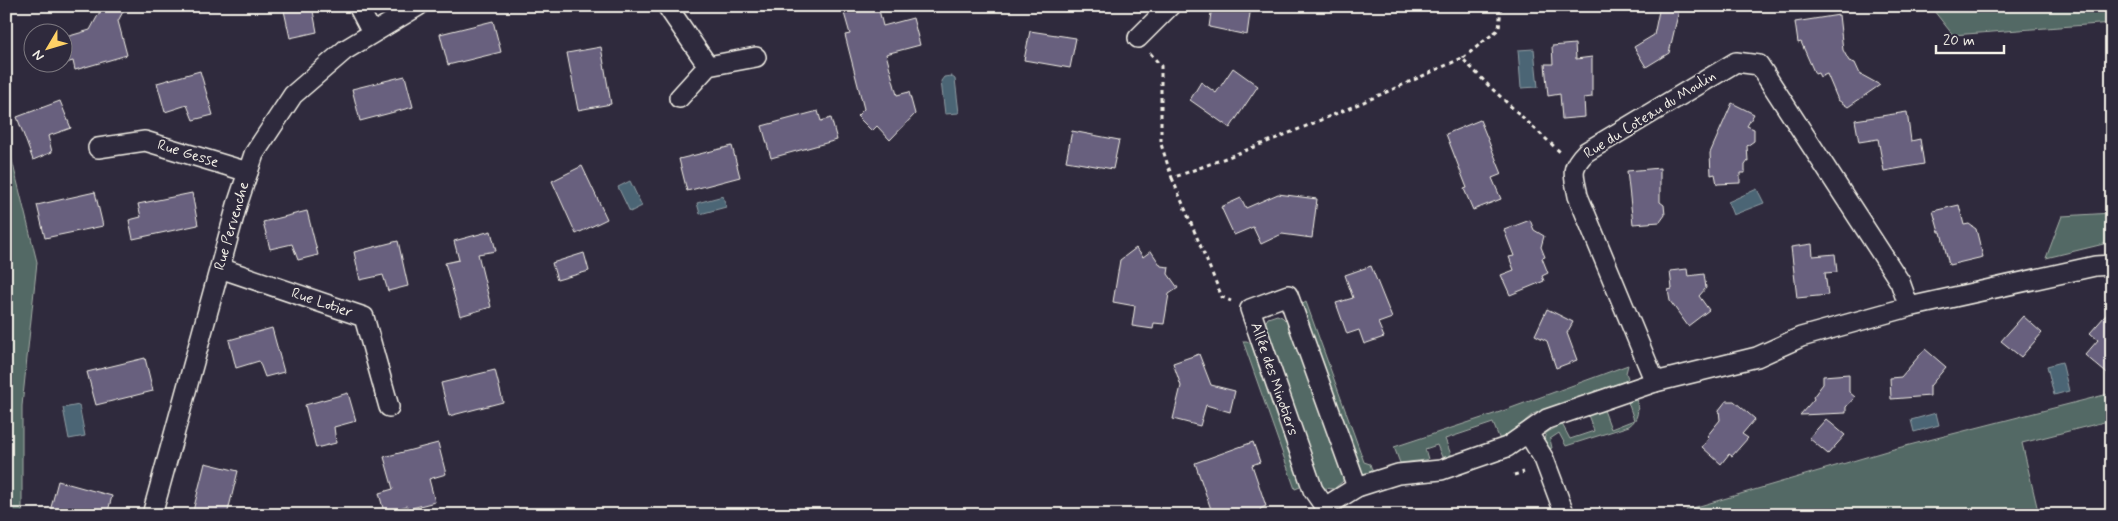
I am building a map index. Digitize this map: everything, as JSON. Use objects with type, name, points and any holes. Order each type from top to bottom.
[{"type":"street","points":[[358,6],[372,33]]},
{"type":"street","name":"Rue Pervenche","points":[[152,515],[220,268],[254,154],[293,95],[345,50],[418,6]]},
{"type":"street","points":[[667,6],[708,66]]},
{"type":"street","points":[[1138,38],[1170,6]]},
{"type":"street","points":[[679,98],[708,66],[756,57]]},
{"type":"street","name":"Rue du Coteau du Moulin","points":[[1655,382],[1578,196],[1574,174],[1575,162],[1586,152],[1736,62],[1759,65],[1900,282],[1909,307]]},
{"type":"street","name":"Rue Gesse","points":[[98,148],[145,141],[248,172]]},
{"type":"street","points":[[1655,382],[1757,357],[1801,337],[1909,307],[2095,266],[2112,265]]},
{"type":"street","name":"Rue Lotier","points":[[220,268],[364,317],[389,407]]},
{"type":"street","name":"Allée des Minotiers","points":[[1357,487],[1288,295],[1250,309],[1313,490],[1326,511],[1357,487],[1398,474],[1441,470],[1508,446],[1547,419],[1655,382]]},
{"type":"street","points":[[1528,433],[1544,458],[1565,515]]},
{"type":"path","points":[[1172,178],[1367,102],[1462,58],[1499,29],[1502,6]]},
{"type":"path","points":[[1138,38],[1160,66],[1162,144],[1172,178],[1222,297],[1250,309]]},
{"type":"path","points":[[1462,58],[1554,145],[1575,162]]},
{"type":"path","points":[[1514,475],[1524,472]]},
{"type":"green space","points":[[1930,6],[2112,6],[2112,23],[1953,35]]},
{"type":"green space","points":[[6,136],[37,262],[22,406],[22,515],[6,515]]},
{"type":"green space","points":[[2112,213],[2112,242],[2046,258],[2062,216]]},
{"type":"green space","points":[[1306,302],[1364,462],[1370,464],[1373,473],[1367,475],[1358,471],[1301,305]]},
{"type":"green space","points":[[1277,315],[1290,325],[1344,477],[1343,481],[1334,489],[1323,488],[1319,484],[1262,328],[1268,318]]},
{"type":"green space","points":[[1243,341],[1247,341],[1254,346],[1303,486],[1295,489]]},
{"type":"green space","points":[[1628,365],[1626,373],[1628,378],[1625,381],[1533,414],[1511,434],[1500,440],[1493,423],[1445,439],[1452,457],[1442,457],[1437,445],[1425,449],[1428,459],[1426,460],[1400,463],[1394,447],[1500,412]]},
{"type":"green space","points":[[2112,393],[2112,420],[2022,443],[2039,515],[1688,515],[1686,510],[1890,450]]},
{"type":"green space","points":[[1636,399],[1638,406],[1637,414],[1635,420],[1629,426],[1566,446],[1559,433],[1550,439],[1552,448],[1548,449],[1543,442],[1546,433],[1562,424],[1570,439],[1594,431],[1588,415],[1604,410],[1611,429],[1634,420],[1628,402]]},
{"type":"water","points":[[1534,49],[1538,87],[1521,88],[1518,50]]},
{"type":"water","points":[[951,76],[955,79],[959,113],[945,114],[941,81],[944,77]]},
{"type":"water","points":[[630,181],[642,206],[630,212],[618,187]]},
{"type":"water","points":[[1757,189],[1764,203],[1733,215],[1728,202]]},
{"type":"water","points":[[723,196],[726,207],[700,214],[697,203]]},
{"type":"water","points":[[2062,362],[2069,391],[2054,395],[2047,366]]},
{"type":"water","points":[[79,405],[85,436],[69,439],[63,408]]},
{"type":"water","points":[[1936,413],[1939,425],[1914,432],[1911,420]]},
{"type":"building","points":[[103,6],[126,6],[118,21],[127,55],[75,70],[72,61],[72,35],[90,30]]},
{"type":"building","points":[[283,6],[312,6],[317,32],[290,38]]},
{"type":"building","points":[[842,6],[878,6],[883,26],[913,18],[920,45],[886,54],[897,95],[909,92],[915,114],[890,140],[877,126],[872,131],[857,116],[864,109],[845,35],[850,34]]},
{"type":"building","points":[[1212,6],[1251,6],[1247,35],[1209,27]]},
{"type":"building","points":[[1660,6],[1680,6],[1669,53],[1646,67],[1634,47],[1654,35]]},
{"type":"building","points":[[1839,15],[1843,50],[1849,61],[1855,63],[1860,74],[1880,85],[1848,107],[1838,100],[1827,74],[1820,77],[1818,73],[1815,74],[1801,42],[1798,43],[1795,22]]},
{"type":"building","points":[[493,21],[501,52],[448,65],[440,34]]},
{"type":"building","points":[[1030,31],[1076,38],[1070,68],[1024,60]]},
{"type":"building","points":[[1575,44],[1576,59],[1592,57],[1592,97],[1584,98],[1585,117],[1562,119],[1560,94],[1548,96],[1545,64],[1553,64],[1552,46]]},
{"type":"building","points":[[601,47],[611,104],[578,110],[567,53]]},
{"type":"building","points":[[1233,68],[1258,86],[1230,128],[1190,100],[1201,82],[1216,93]]},
{"type":"building","points":[[200,71],[213,115],[193,120],[187,105],[165,112],[157,83]]},
{"type":"building","points":[[405,76],[413,107],[360,121],[352,89]]},
{"type":"building","points":[[60,101],[71,128],[48,136],[52,152],[33,160],[17,117]]},
{"type":"building","points":[[1732,103],[1754,114],[1747,126],[1754,129],[1754,141],[1747,146],[1748,161],[1745,165],[1745,173],[1740,173],[1740,183],[1717,184],[1715,174],[1711,175],[1710,153]]},
{"type":"building","points":[[818,111],[821,121],[831,118],[837,140],[771,158],[762,126]]},
{"type":"building","points":[[1907,112],[1911,141],[1920,139],[1924,164],[1884,171],[1878,139],[1859,142],[1855,120]]},
{"type":"building","points":[[1480,120],[1502,174],[1492,178],[1501,199],[1473,210],[1464,189],[1467,188],[1446,134]]},
{"type":"building","points":[[1072,131],[1119,140],[1113,169],[1066,161]]},
{"type":"building","points":[[732,146],[740,177],[687,191],[679,159]]},
{"type":"building","points":[[582,166],[607,219],[576,234],[552,181]]},
{"type":"building","points":[[1660,168],[1660,202],[1664,205],[1665,215],[1660,222],[1633,224],[1627,171]]},
{"type":"building","points":[[95,192],[103,226],[45,238],[37,205]]},
{"type":"building","points":[[192,193],[198,225],[133,239],[129,220],[141,217],[138,204]]},
{"type":"building","points":[[1278,194],[1317,199],[1312,238],[1282,234],[1261,244],[1253,227],[1234,235],[1221,207],[1241,198],[1246,208]]},
{"type":"building","points":[[1959,205],[1964,225],[1969,224],[1976,229],[1983,257],[1949,265],[1941,232],[1939,232],[1933,211]]},
{"type":"building","points":[[307,211],[318,255],[298,260],[292,244],[270,249],[263,222]]},
{"type":"building","points":[[1530,220],[1534,230],[1544,236],[1541,247],[1545,257],[1542,258],[1548,273],[1542,276],[1544,281],[1510,295],[1501,275],[1514,270],[1509,257],[1514,256],[1504,230]]},
{"type":"building","points":[[491,231],[496,251],[478,254],[491,307],[460,316],[445,263],[459,260],[454,241]]},
{"type":"building","points":[[398,241],[408,286],[388,291],[383,275],[360,280],[354,252]]},
{"type":"building","points":[[1812,244],[1813,256],[1835,254],[1837,272],[1825,273],[1828,295],[1797,298],[1791,247]]},
{"type":"building","points":[[1136,248],[1143,257],[1151,251],[1161,266],[1169,267],[1168,274],[1178,288],[1169,294],[1164,324],[1154,323],[1153,329],[1132,326],[1135,306],[1113,302],[1120,260]]},
{"type":"building","points":[[584,253],[589,271],[557,280],[552,263]]},
{"type":"building","points":[[1371,266],[1392,318],[1378,323],[1384,337],[1364,344],[1359,330],[1347,334],[1336,303],[1353,298],[1345,275]]},
{"type":"building","points":[[1687,269],[1688,276],[1704,274],[1706,288],[1699,296],[1709,310],[1688,326],[1670,301],[1668,290],[1672,289],[1670,271]]},
{"type":"building","points":[[2112,308],[2112,378],[2085,355],[2098,340],[2090,333]]},
{"type":"building","points":[[1547,309],[1573,322],[1567,333],[1577,360],[1556,368],[1547,341],[1535,335]]},
{"type":"building","points":[[2023,316],[2042,333],[2021,357],[2001,341]]},
{"type":"building","points":[[272,328],[284,372],[265,377],[259,361],[236,368],[229,340]]},
{"type":"building","points":[[1925,349],[1946,367],[1930,386],[1930,396],[1891,399],[1890,378],[1901,377]]},
{"type":"building","points":[[1199,354],[1211,385],[1235,391],[1230,412],[1206,405],[1200,426],[1173,419],[1181,386],[1173,363]]},
{"type":"building","points":[[145,358],[153,391],[96,405],[87,372]]},
{"type":"building","points":[[495,370],[503,402],[449,416],[441,383]]},
{"type":"building","points":[[1849,374],[1849,392],[1855,397],[1846,407],[1846,413],[1800,415],[1814,399],[1813,397],[1823,384],[1823,376]]},
{"type":"building","points":[[348,393],[356,421],[334,427],[336,443],[316,448],[305,405]]},
{"type":"building","points":[[1726,401],[1734,401],[1755,419],[1742,434],[1748,438],[1732,456],[1729,454],[1721,464],[1702,447],[1709,438],[1707,436],[1720,420],[1719,410]]},
{"type":"building","points":[[1826,419],[1845,435],[1828,454],[1809,438]]},
{"type":"building","points":[[1253,442],[1260,462],[1252,465],[1266,506],[1260,509],[1262,515],[1213,515],[1195,463]]},
{"type":"building","points":[[438,443],[446,474],[429,479],[435,502],[408,509],[407,506],[384,512],[379,493],[393,489],[384,457]]},
{"type":"building","points":[[205,463],[238,471],[227,515],[192,515]]},
{"type":"building","points":[[58,481],[112,496],[107,515],[49,515]]}]
